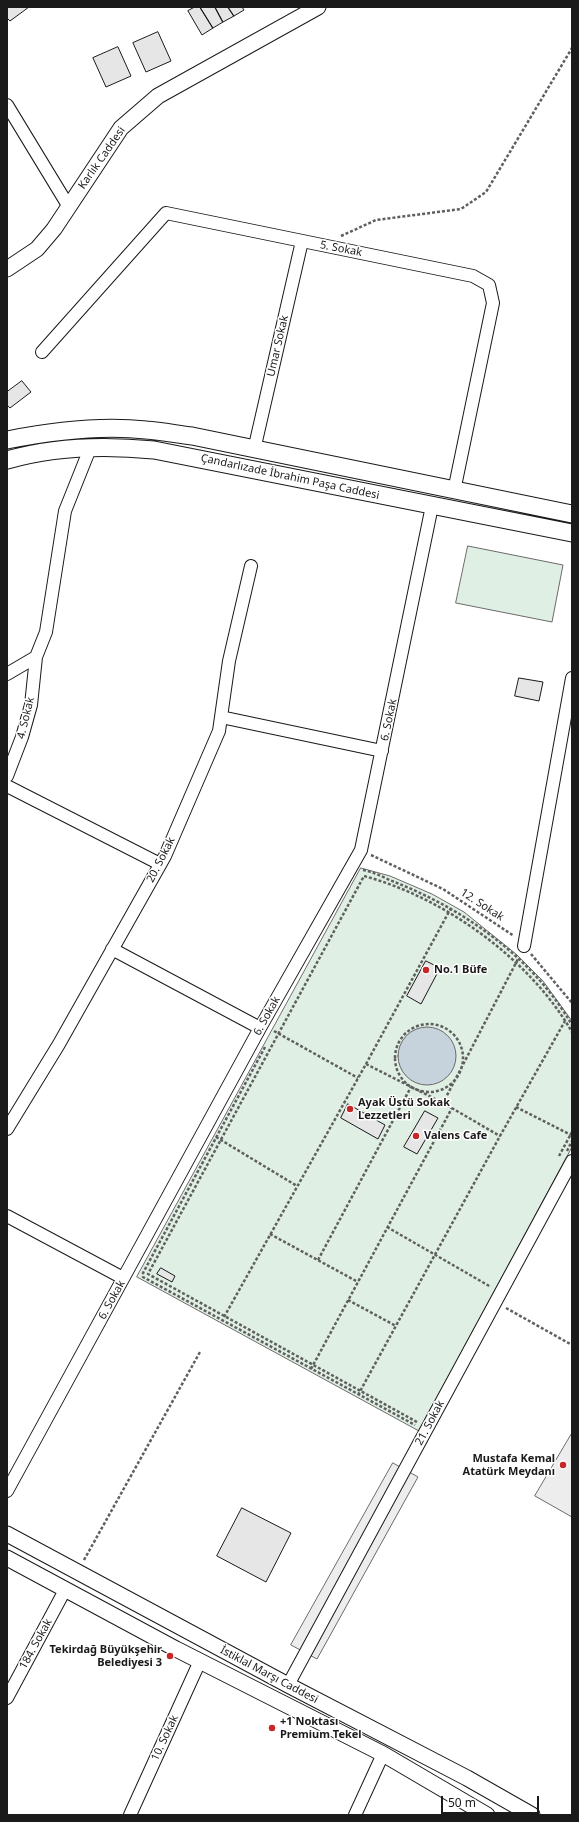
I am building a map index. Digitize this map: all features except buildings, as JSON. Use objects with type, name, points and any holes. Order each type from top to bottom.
[{"type":"main road","name":"Çandarlızade İbrahim Paşa Caddesi","points":[[7,440],[69,431],[105,428],[145,430],[192,436],[254,450],[572,514]]},
{"type":"main road","name":"Çandarlızade İbrahim Paşa Caddesi","points":[[7,460],[56,449],[91,446],[119,446],[154,450],[572,533]]},
{"type":"street","name":"Karlık Caddesi","points":[[7,269],[37,249],[54,229],[121,128],[158,96],[318,7]]},
{"type":"street","points":[[7,105],[69,207]]},
{"type":"street","name":"5. Sokak","points":[[42,352],[166,213],[474,276],[488,286],[493,303],[454,491]]},
{"type":"street","name":"Umar Sokak","points":[[254,450],[302,241]]},
{"type":"street","name":"4. Sokak","points":[[7,776],[22,737],[31,705],[36,657],[46,632],[65,511],[91,446]]},
{"type":"street","name":"6. Sokak","points":[[7,1491],[260,1028],[361,850],[432,506]]},
{"type":"street","name":"20. Sokak","points":[[7,1129],[59,1044],[160,864],[219,731],[229,661],[251,566]]},
{"type":"street","points":[[7,674],[36,657]]},
{"type":"street","points":[[524,946],[572,678]]},
{"type":"street","points":[[221,717],[382,751]]},
{"type":"street","points":[[7,786],[160,864]]},
{"type":"street","points":[[112,948],[260,1028]]},
{"type":"street","name":"21. Sokak","points":[[288,1686],[496,1302],[566,1161]]},
{"type":"street","points":[[7,1216],[124,1278]]},
{"type":"street","name":"İstiklal Marşı Caddesi","points":[[7,1534],[288,1686],[467,1778],[532,1815]]},
{"type":"street","name":"İstiklal Marşı Caddesi","points":[[7,1558],[280,1703],[382,1754],[487,1815]]},
{"type":"street","name":"184. Sokak","points":[[7,1698],[66,1590]]},
{"type":"street","name":"10. Sokak","points":[[130,1815],[200,1661]]},
{"type":"street","points":[[280,1703],[288,1686]]},
{"type":"street","points":[[355,1815],[382,1754]]},
{"type":"path","points":[[322,245],[376,220],[461,209],[486,192],[572,48]]},
{"type":"path","name":"12. Sokak","points":[[361,850],[443,889],[517,938],[572,1003]]},
{"type":"path","points":[[361,870],[424,894],[451,908],[482,929],[518,959],[544,985],[568,1017],[572,1025]]},
{"type":"path","points":[[267,1045],[143,1274],[143,1278],[358,1395],[415,1425],[418,1425],[421,1417],[416,1422],[148,1274],[364,876],[409,892],[448,913],[490,941],[516,962],[541,989],[572,1032]]},
{"type":"path","points":[[221,1320],[366,1064],[451,908]]},
{"type":"path","points":[[442,1103],[460,1072],[518,959]]},
{"type":"path","points":[[358,1395],[516,1107],[568,1017]]},
{"type":"path","points":[[278,1024],[274,1032],[358,1078]]},
{"type":"path","points":[[430,1024],[445,1029],[457,1040],[462,1056],[460,1072],[449,1085],[442,1089],[427,1092],[411,1087],[402,1079],[396,1068],[396,1052],[398,1044],[408,1032],[422,1025],[430,1024]]},
{"type":"path","points":[[366,1064],[452,1108],[500,1136]]},
{"type":"path","points":[[318,1260],[411,1087]]},
{"type":"path","points":[[516,1107],[572,1134],[556,1162]]},
{"type":"path","points":[[311,1369],[452,1108]]},
{"type":"path","points":[[216,1137],[297,1186]]},
{"type":"path","points":[[566,1161],[572,1140]]},
{"type":"path","points":[[388,1227],[492,1288],[494,1280]]},
{"type":"path","points":[[270,1234],[358,1282]]},
{"type":"path","points":[[348,1300],[396,1326]]},
{"type":"path","points":[[496,1302],[572,1345]]},
{"type":"path","points":[[77,1573],[200,1352]]},
{"type":"green space","points":[[468,546],[563,565],[552,622],[456,603]]},
{"type":"green space","points":[[361,868],[390,876],[432,894],[464,912],[516,954],[543,981],[572,1021],[572,1147],[419,1431],[137,1277]]},
{"type":"shaded area","points":[[421,1027],[433,1027],[443,1031],[452,1040],[456,1050],[456,1062],[448,1077],[433,1085],[421,1085],[411,1081],[402,1072],[398,1062],[398,1050],[402,1040],[411,1031]]},
{"type":"shaded area","name":"Mustafa Kemal Atatürk Meydanı","points":[[572,1433],[572,1517],[535,1496]]},
{"type":"shaded area","points":[[393,1463],[418,1477],[317,1659],[291,1645]]},
{"type":"place","name":"No.1 Büfe","points":[[426,970]]},
{"type":"place","name":"Ayak Üstü Sokak Lezzetleri","points":[[350,1109]]},
{"type":"place","name":"Valens Cafe","points":[[416,1136]]},
{"type":"place","name":"Mustafa Kemal Atatürk Meydanı","points":[[563,1465]]},
{"type":"place","name":"Tekirdağ Büyükşehir Belediyesi 3","points":[[170,1656]]},
{"type":"place","name":"+1 Noktası Premium Tekel","points":[[272,1728]]}]
